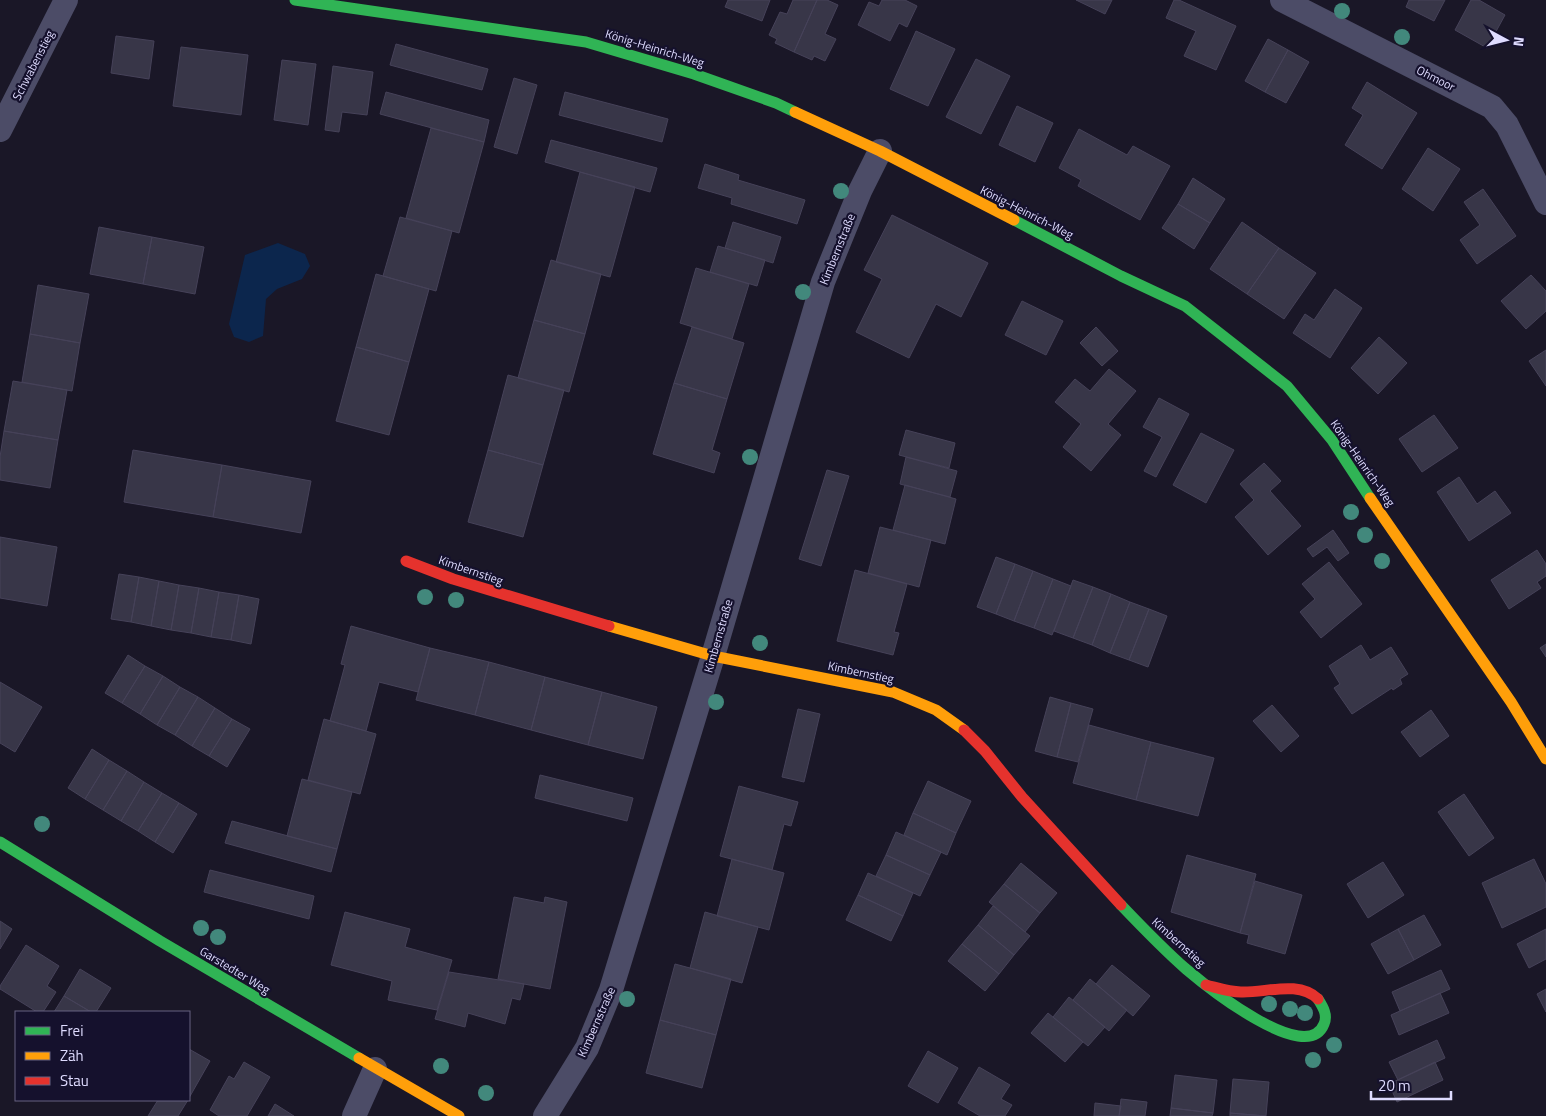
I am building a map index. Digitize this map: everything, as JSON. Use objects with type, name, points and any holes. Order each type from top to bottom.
[{"type":"street","name":"Schwabenstieg","points":[[0,130],[66,0]]},
{"type":"street","name":"König-Heinrich-Weg","points":[[295,0],[586,42],[694,74],[776,103],[880,151],[1112,271],[1184,306],[1288,386],[1332,440],[1510,702],[1546,759]]},
{"type":"street","name":"Ohmoor","points":[[1282,0],[1492,107],[1507,125],[1546,203]]},
{"type":"street","name":"Kimbernstraße","points":[[545,1116],[587,1048],[611,990],[713,656],[823,282],[860,190],[880,151]]},
{"type":"street","name":"Kimbernstieg","points":[[406,561],[453,579],[530,604],[713,656],[893,692],[916,699],[961,726],[1017,792],[1145,930],[1176,960],[1206,985],[1245,1012],[1294,1037],[1307,1037],[1318,1033],[1325,1023],[1325,1010],[1320,1000],[1311,993],[1287,989],[1247,992],[1230,991],[1206,985]]},
{"type":"street","name":"Garstedter Weg","points":[[0,842],[160,941],[459,1116]]},
{"type":"street","points":[[354,1116],[375,1068]]},
{"type":"water","points":[[278,243],[305,254],[310,266],[302,279],[277,289],[266,299],[263,336],[249,342],[234,337],[229,324],[245,255]]},
{"type":"building","points":[[728,0],[770,0],[762,21],[725,7]]},
{"type":"building","points":[[793,0],[817,0],[794,52],[775,43],[777,39],[769,35],[780,12],[787,14]]},
{"type":"building","points":[[817,0],[827,0],[838,5],[825,34],[836,39],[825,61],[814,56],[812,60],[794,52]]},
{"type":"building","points":[[882,0],[905,0],[917,6],[907,27],[899,23],[890,41],[858,25],[869,2],[879,6]]},
{"type":"building","points":[[1076,0],[1112,0],[1105,14]]},
{"type":"building","points":[[1174,0],[1179,0],[1236,26],[1216,70],[1184,56],[1196,31],[1166,18]]},
{"type":"building","points":[[1409,0],[1445,0],[1434,21],[1406,7]]},
{"type":"building","points":[[1471,0],[1479,0],[1505,15],[1487,48],[1455,30]]},
{"type":"building","points":[[916,31],[955,49],[928,106],[890,89]]},
{"type":"building","points":[[116,36],[154,41],[149,79],[111,73]]},
{"type":"building","points":[[1268,39],[1288,50],[1265,92],[1245,81]]},
{"type":"building","points":[[396,44],[488,69],[482,90],[390,65]]},
{"type":"building","points":[[181,47],[248,55],[241,115],[173,106]]},
{"type":"building","points":[[1288,50],[1309,62],[1286,103],[1265,92]]},
{"type":"building","points":[[976,59],[1010,76],[981,134],[946,117]]},
{"type":"building","points":[[282,60],[316,64],[308,125],[274,120]]},
{"type":"building","points":[[333,66],[373,72],[367,115],[342,112],[339,132],[325,130]]},
{"type":"building","points":[[514,78],[537,85],[517,154],[494,147]]},
{"type":"building","points":[[1367,82],[1417,113],[1382,169],[1345,145],[1363,115],[1352,108]]},
{"type":"building","points":[[386,92],[489,120],[484,142],[380,114]]},
{"type":"building","points":[[565,92],[668,119],[662,142],[559,115]]},
{"type":"building","points":[[1017,106],[1053,123],[1035,162],[999,145]]},
{"type":"building","points":[[431,128],[484,142],[459,233],[406,218]]},
{"type":"building","points":[[1079,129],[1127,155],[1133,146],[1170,166],[1140,220],[1078,186],[1081,180],[1059,168]]},
{"type":"building","points":[[551,140],[657,168],[650,192],[545,162]]},
{"type":"building","points":[[1428,148],[1460,169],[1433,211],[1402,189]]},
{"type":"building","points":[[705,164],[739,175],[738,180],[805,200],[797,224],[731,204],[732,198],[698,188]]},
{"type":"building","points":[[580,172],[635,187],[610,277],[556,262]]},
{"type":"building","points":[[1193,178],[1225,199],[1210,223],[1178,204]]},
{"type":"building","points":[[1483,189],[1516,236],[1477,264],[1460,240],[1480,225],[1464,202]]},
{"type":"building","points":[[1178,204],[1210,223],[1194,249],[1162,228]]},
{"type":"building","points":[[892,215],[988,263],[961,317],[936,304],[909,358],[856,332],[882,279],[864,270]]},
{"type":"building","points":[[400,217],[452,231],[436,291],[383,276]]},
{"type":"building","points":[[733,222],[781,237],[773,263],[725,248]]},
{"type":"building","points":[[1242,222],[1279,248],[1247,294],[1210,269]]},
{"type":"building","points":[[99,227],[152,237],[143,284],[90,274]]},
{"type":"building","points":[[152,237],[204,247],[195,294],[143,284]]},
{"type":"building","points":[[718,246],[765,260],[757,286],[710,272]]},
{"type":"building","points":[[1279,248],[1316,273],[1284,319],[1247,294]]},
{"type":"building","points":[[551,260],[601,274],[585,334],[534,320]]},
{"type":"building","points":[[696,268],[749,284],[732,339],[680,323]]},
{"type":"building","points":[[376,274],[429,289],[409,362],[356,347]]},
{"type":"building","points":[[1531,275],[1546,291],[1546,311],[1526,329],[1501,301]]},
{"type":"building","points":[[38,285],[89,294],[80,343],[30,334]]},
{"type":"building","points":[[1335,289],[1362,308],[1330,358],[1293,333],[1305,314],[1314,320]]},
{"type":"building","points":[[1022,301],[1063,321],[1046,355],[1005,335]]},
{"type":"building","points":[[534,320],[585,334],[569,392],[518,378]]},
{"type":"building","points":[[692,327],[744,343],[727,399],[674,383]]},
{"type":"building","points":[[1096,327],[1118,351],[1102,366],[1080,343]]},
{"type":"building","points":[[30,334],[80,343],[72,391],[22,382]]},
{"type":"building","points":[[1379,337],[1407,363],[1378,394],[1351,368]]},
{"type":"building","points":[[356,347],[409,362],[389,435],[336,421]]},
{"type":"building","points":[[1546,350],[1546,386],[1529,361]]},
{"type":"building","points":[[1109,369],[1136,391],[1108,424],[1121,435],[1091,471],[1063,447],[1081,424],[1055,402],[1075,379],[1090,391]]},
{"type":"building","points":[[508,375],[564,390],[543,465],[488,450]]},
{"type":"building","points":[[13,381],[67,390],[58,440],[4,431]]},
{"type":"building","points":[[674,383],[727,399],[712,450],[720,453],[714,473],[653,454]]},
{"type":"building","points":[[1159,398],[1189,414],[1156,477],[1144,471],[1162,437],[1143,427]]},
{"type":"building","points":[[1434,415],[1458,448],[1422,472],[1399,439]]},
{"type":"building","points":[[906,430],[955,443],[949,468],[899,455]]},
{"type":"building","points":[[4,431],[58,440],[50,488],[0,480],[0,457]]},
{"type":"building","points":[[1201,433],[1234,450],[1206,503],[1173,485]]},
{"type":"building","points":[[133,450],[222,465],[213,517],[124,502]]},
{"type":"building","points":[[488,450],[543,465],[523,537],[468,522]]},
{"type":"building","points":[[906,457],[957,471],[950,497],[900,484]]},
{"type":"building","points":[[1264,463],[1281,481],[1270,491],[1301,526],[1268,555],[1235,517],[1254,500],[1240,484]]},
{"type":"building","points":[[222,465],[311,481],[301,533],[213,517]]},
{"type":"building","points":[[827,470],[849,476],[821,566],[799,559]]},
{"type":"building","points":[[1459,477],[1477,504],[1495,491],[1511,513],[1469,541],[1437,492]]},
{"type":"building","points":[[905,485],[956,499],[945,544],[893,530]]},
{"type":"building","points":[[880,527],[931,540],[919,587],[868,573]]},
{"type":"building","points":[[1333,530],[1349,553],[1338,561],[1327,547],[1313,557],[1307,549]]},
{"type":"building","points":[[0,537],[57,547],[47,606],[0,598]]},
{"type":"building","points":[[1537,550],[1546,564],[1546,576],[1537,582],[1541,588],[1509,609],[1491,580]]},
{"type":"building","points":[[996,557],[1015,564],[996,614],[977,607]]},
{"type":"building","points":[[1329,562],[1362,604],[1321,638],[1300,612],[1315,599],[1302,584]]},
{"type":"building","points":[[1015,564],[1033,571],[1014,621],[996,614]]},
{"type":"building","points":[[855,570],[907,584],[894,632],[899,633],[893,655],[837,641]]},
{"type":"building","points":[[1033,571],[1053,579],[1034,628],[1014,621]]},
{"type":"building","points":[[119,574],[139,577],[131,622],[111,619]]},
{"type":"building","points":[[139,577],[159,581],[151,626],[131,622]]},
{"type":"building","points":[[1053,579],[1071,586],[1052,635],[1034,628]]},
{"type":"building","points":[[1073,580],[1093,587],[1073,638],[1054,631]]},
{"type":"building","points":[[159,581],[179,585],[171,630],[151,626]]},
{"type":"building","points":[[179,585],[199,588],[191,633],[171,630]]},
{"type":"building","points":[[1093,587],[1111,594],[1092,645],[1073,638]]},
{"type":"building","points":[[199,588],[219,592],[211,637],[191,633]]},
{"type":"building","points":[[219,592],[239,595],[231,640],[211,637]]},
{"type":"building","points":[[1111,594],[1130,602],[1110,653],[1092,645]]},
{"type":"building","points":[[239,595],[259,599],[251,644],[231,640]]},
{"type":"building","points":[[1130,602],[1149,609],[1129,660],[1110,653]]},
{"type":"building","points":[[1149,609],[1167,616],[1148,667],[1129,660]]},
{"type":"building","points":[[351,626],[430,648],[418,692],[379,682],[366,731],[330,721],[345,665],[341,664]]},
{"type":"building","points":[[1546,644],[1546,657],[1540,648]]},
{"type":"building","points":[[1361,645],[1370,660],[1391,647],[1408,674],[1400,679],[1402,684],[1393,690],[1392,688],[1352,714],[1334,688],[1340,684],[1329,666]]},
{"type":"building","points":[[430,648],[489,662],[475,715],[416,700]]},
{"type":"building","points":[[128,655],[145,666],[122,703],[105,693]]},
{"type":"building","points":[[489,662],[545,677],[531,730],[475,715]]},
{"type":"building","points":[[145,666],[163,676],[140,714],[122,703]]},
{"type":"building","points":[[163,676],[180,687],[157,725],[140,714]]},
{"type":"building","points":[[545,677],[602,692],[588,745],[531,730]]},
{"type":"building","points":[[0,682],[42,707],[15,752],[0,743]]},
{"type":"building","points":[[180,687],[198,697],[175,735],[157,725]]},
{"type":"building","points":[[602,692],[657,707],[643,759],[588,745]]},
{"type":"building","points":[[198,697],[215,708],[192,746],[175,735]]},
{"type":"building","points":[[1050,697],[1071,703],[1057,757],[1035,751]]},
{"type":"building","points":[[1071,703],[1093,709],[1078,762],[1057,757]]},
{"type":"building","points":[[1272,705],[1299,736],[1281,752],[1253,721]]},
{"type":"building","points":[[215,708],[232,719],[209,756],[192,746]]},
{"type":"building","points":[[798,709],[820,714],[804,782],[782,777]]},
{"type":"building","points":[[1431,710],[1449,736],[1420,757],[1401,732]]},
{"type":"building","points":[[232,719],[250,729],[227,767],[209,756]]},
{"type":"building","points":[[324,719],[376,734],[360,794],[308,780]]},
{"type":"building","points":[[1089,725],[1151,742],[1136,800],[1073,783]]},
{"type":"building","points":[[1151,742],[1214,758],[1198,816],[1136,800]]},
{"type":"building","points":[[92,749],[109,760],[85,799],[68,788]]},
{"type":"building","points":[[109,760],[127,771],[103,810],[85,799]]},
{"type":"building","points":[[127,771],[144,782],[121,821],[103,810]]},
{"type":"building","points":[[540,775],[633,798],[627,821],[535,798]]},
{"type":"building","points":[[302,779],[352,792],[337,849],[287,836]]},
{"type":"building","points":[[928,781],[971,801],[956,833],[913,813]]},
{"type":"building","points":[[144,782],[162,793],[138,831],[121,821]]},
{"type":"building","points":[[739,786],[798,802],[791,826],[784,824],[772,870],[720,856]]},
{"type":"building","points":[[162,793],[179,803],[155,842],[138,831]]},
{"type":"building","points":[[1464,794],[1494,838],[1469,856],[1438,812]]},
{"type":"building","points":[[179,803],[197,814],[173,853],[155,842]]},
{"type":"building","points":[[913,813],[956,833],[947,855],[904,835]]},
{"type":"building","points":[[232,821],[337,849],[331,872],[225,843]]},
{"type":"building","points":[[896,832],[941,852],[930,875],[886,855]]},
{"type":"building","points":[[886,855],[930,875],[920,896],[876,876]]},
{"type":"building","points":[[1187,855],[1256,874],[1240,933],[1171,912]]},
{"type":"building","points":[[732,859],[784,873],[769,930],[717,916]]},
{"type":"building","points":[[1534,859],[1546,884],[1546,907],[1502,928],[1482,883]]},
{"type":"building","points":[[1383,862],[1404,895],[1368,918],[1347,884]]},
{"type":"building","points":[[1021,863],[1057,893],[1040,913],[1004,884]]},
{"type":"building","points":[[210,870],[314,896],[309,919],[204,892]]},
{"type":"building","points":[[868,873],[913,893],[903,916],[858,895]]},
{"type":"building","points":[[1255,881],[1302,895],[1285,954],[1247,943],[1249,935],[1240,933]]},
{"type":"building","points":[[1004,884],[1040,913],[1025,932],[989,902]]},
{"type":"building","points":[[858,895],[903,916],[891,941],[846,920]]},
{"type":"building","points":[[514,897],[544,903],[545,897],[567,902],[550,989],[498,979]]},
{"type":"building","points":[[993,906],[1030,936],[1014,955],[978,925]]},
{"type":"building","points":[[345,912],[410,929],[405,947],[452,960],[437,1010],[388,1000],[392,981],[331,965]]},
{"type":"building","points":[[705,912],[758,927],[742,983],[690,968]]},
{"type":"building","points":[[1424,915],[1441,945],[1414,960],[1398,929]]},
{"type":"building","points":[[0,921],[12,929],[0,949]]},
{"type":"building","points":[[978,925],[1014,955],[999,974],[962,944]]},
{"type":"building","points":[[1398,929],[1414,960],[1388,974],[1371,944]]},
{"type":"building","points":[[1546,929],[1546,959],[1529,968],[1517,944]]},
{"type":"building","points":[[962,944],[999,974],[985,991],[948,961]]},
{"type":"building","points":[[26,945],[59,966],[47,986],[56,992],[44,1011],[35,1011],[0,989],[0,986]]},
{"type":"building","points":[[675,964],[731,979],[716,1035],[660,1020]]},
{"type":"building","points":[[1112,965],[1150,996],[1133,1016],[1096,984]]},
{"type":"building","points":[[80,969],[111,988],[97,1011],[89,1011],[64,996]]},
{"type":"building","points":[[1441,970],[1450,989],[1400,1011],[1392,992]]},
{"type":"building","points":[[449,972],[524,984],[520,1000],[512,998],[505,1024],[468,1013],[465,1027],[435,1019]]},
{"type":"building","points":[[1090,979],[1127,1010],[1109,1031],[1073,1000]]},
{"type":"building","points":[[1546,989],[1546,1012],[1537,994]]},
{"type":"building","points":[[1440,993],[1449,1013],[1399,1035],[1391,1015]]},
{"type":"building","points":[[64,996],[89,1011],[55,1011]]},
{"type":"building","points":[[1069,997],[1105,1027],[1088,1046],[1053,1017]]},
{"type":"building","points":[[1048,1013],[1083,1042],[1065,1062],[1031,1033]]},
{"type":"building","points":[[660,1020],[716,1035],[702,1088],[646,1073]]},
{"type":"building","points":[[1437,1040],[1445,1058],[1398,1080],[1389,1062]]},
{"type":"building","points":[[190,1050],[210,1061],[190,1096]]},
{"type":"building","points":[[928,1051],[958,1068],[938,1103],[908,1086]]},
{"type":"building","points":[[244,1062],[270,1077],[247,1116],[219,1116],[210,1110],[229,1076],[234,1079]]},
{"type":"building","points":[[1435,1062],[1443,1080],[1397,1102],[1389,1084]]},
{"type":"building","points":[[979,1067],[1010,1085],[1001,1099],[1012,1105],[1005,1116],[980,1116],[958,1103]]},
{"type":"building","points":[[1175,1075],[1217,1080],[1213,1113],[1171,1108]]},
{"type":"building","points":[[1233,1079],[1269,1082],[1266,1116],[1230,1113]]},
{"type":"building","points":[[1121,1099],[1147,1102],[1145,1116],[1119,1116]]},
{"type":"building","points":[[157,1101],[187,1101],[178,1116],[148,1116]]},
{"type":"building","points":[[1095,1103],[1121,1106],[1119,1116],[1094,1116]]},
{"type":"building","points":[[275,1104],[294,1116],[268,1116]]},
{"type":"building","points":[[1171,1108],[1213,1113],[1212,1116],[1170,1116]]},
{"type":"building","points":[[1230,1113],[1266,1116],[1230,1116]]},
{"type":"traffic: fast","points":[[295,0],[586,42],[694,74],[776,103],[795,112]]},
{"type":"traffic: fast","points":[[1014,220],[1121,276],[1185,306],[1287,386],[1332,440],[1370,498]]},
{"type":"traffic: fast","points":[[0,842],[160,941],[359,1058]]},
{"type":"traffic: fast","points":[[1121,905],[1161,946],[1197,978],[1234,1005],[1278,1030],[1298,1036],[1314,1035],[1325,1021],[1324,1011],[1318,999]]},
{"type":"traffic: slow","points":[[795,112],[880,151],[1014,220]]},
{"type":"traffic: slow","points":[[1370,498],[1511,702],[1546,759]]},
{"type":"traffic: slow","points":[[609,626],[713,656],[893,692],[936,710],[964,730]]},
{"type":"traffic: slow","points":[[359,1058],[459,1116]]},
{"type":"traffic: jam","points":[[406,561],[453,579],[609,626]]},
{"type":"traffic: jam","points":[[964,730],[985,751],[1022,797],[1121,905]]},
{"type":"traffic: jam","points":[[1206,985],[1237,992],[1281,989],[1301,990],[1310,993],[1318,999]]}]
